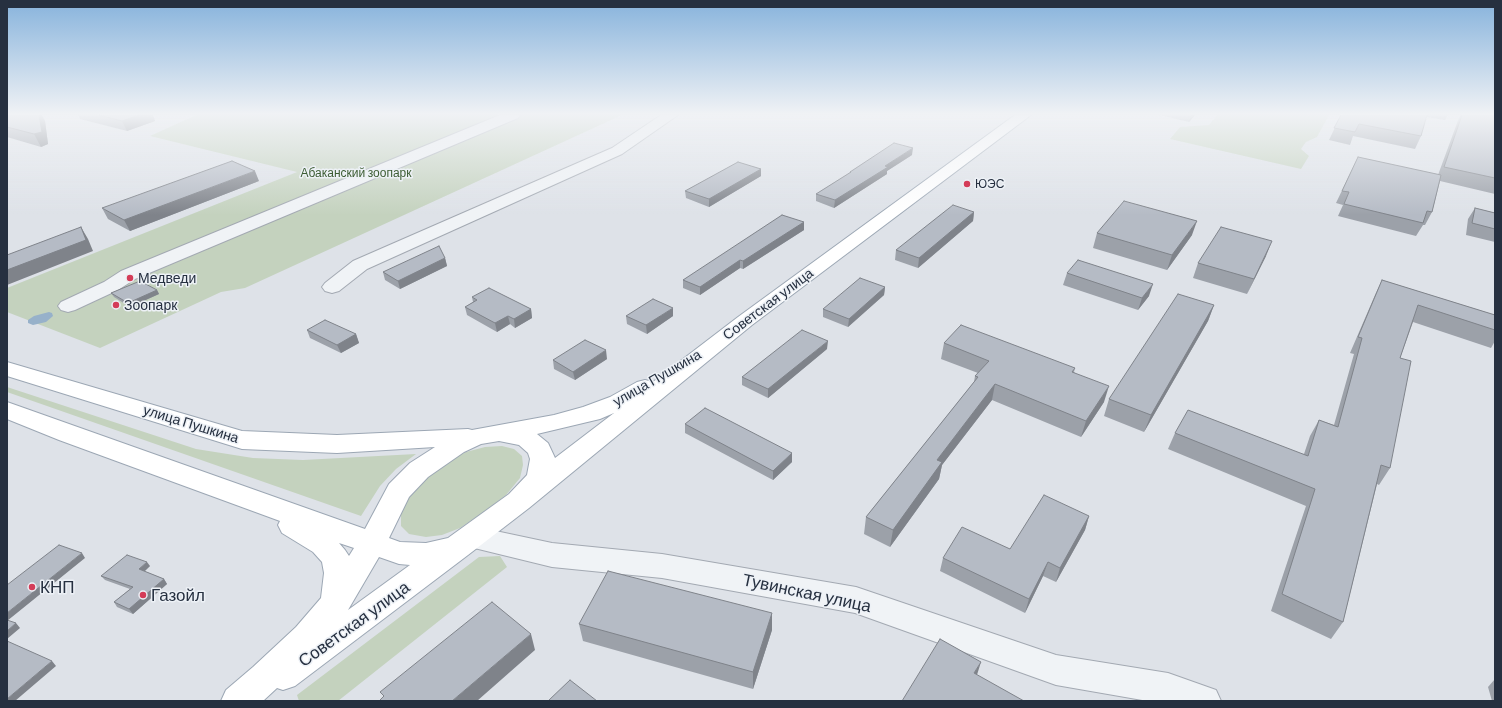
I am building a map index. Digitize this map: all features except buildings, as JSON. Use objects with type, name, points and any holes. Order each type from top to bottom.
[{"type":"main road","name":"Советская улица","points":[[249,701],[465,542],[519,501],[720,341],[980,148]]},
{"type":"main road","name":"улица Пушкина","points":[[7,369],[242,440],[337,444],[487,435],[554,423],[590,413],[618,402],[720,341]]},
{"type":"main road","points":[[7,410],[68,434],[399,553],[426,554],[465,542]]},
{"type":"main road","points":[[238,701],[265,678],[307,637],[336,602],[372,544],[398,491],[418,470],[456,446],[487,435],[526,438],[539,448],[543,459],[538,478],[519,501]]},
{"type":"main road","points":[[248,499],[324,544],[335,558],[339,573],[336,602]]},
{"type":"street","points":[[68,306],[111,286],[128,275],[433,148]]},
{"type":"street","points":[[111,286],[138,278],[450,148]]},
{"type":"street","points":[[332,287],[360,265],[621,148]]},
{"type":"street","name":"Тувинская улица","points":[[465,542],[552,555],[662,566],[856,600],[1056,670],[1168,689],[1204,701]]},
{"type":"green space","name":"Абаканский зоопарк","points":[[199,148],[550,148],[245,288],[221,292],[100,348],[7,312],[7,288],[297,172]]},
{"type":"green space","points":[[1209,148],[1302,148],[1309,156],[1301,169]]},
{"type":"green space","points":[[7,387],[196,449],[253,458],[303,460],[416,454],[396,469],[380,486],[361,516],[7,392]]},
{"type":"green space","points":[[502,446],[514,449],[522,456],[523,465],[520,478],[506,495],[460,528],[442,535],[426,537],[409,534],[401,526],[401,510],[413,489],[449,460],[466,452],[485,447]]},
{"type":"green space","points":[[500,556],[507,567],[338,701],[299,701],[297,695],[479,557]]},
{"type":"water","points":[[49,312],[52,313],[53,316],[46,322],[33,325],[28,323],[28,320],[34,316]]},
{"type":"place","name":"ЮЭС","points":[[967,184]]},
{"type":"place","name":"Медведи","points":[[130,278]]},
{"type":"place","name":"Зоопарк","points":[[116,305]]},
{"type":"place","name":"КНП","points":[[32,587]]},
{"type":"place","name":"Газойл","points":[[143,595]]}]
